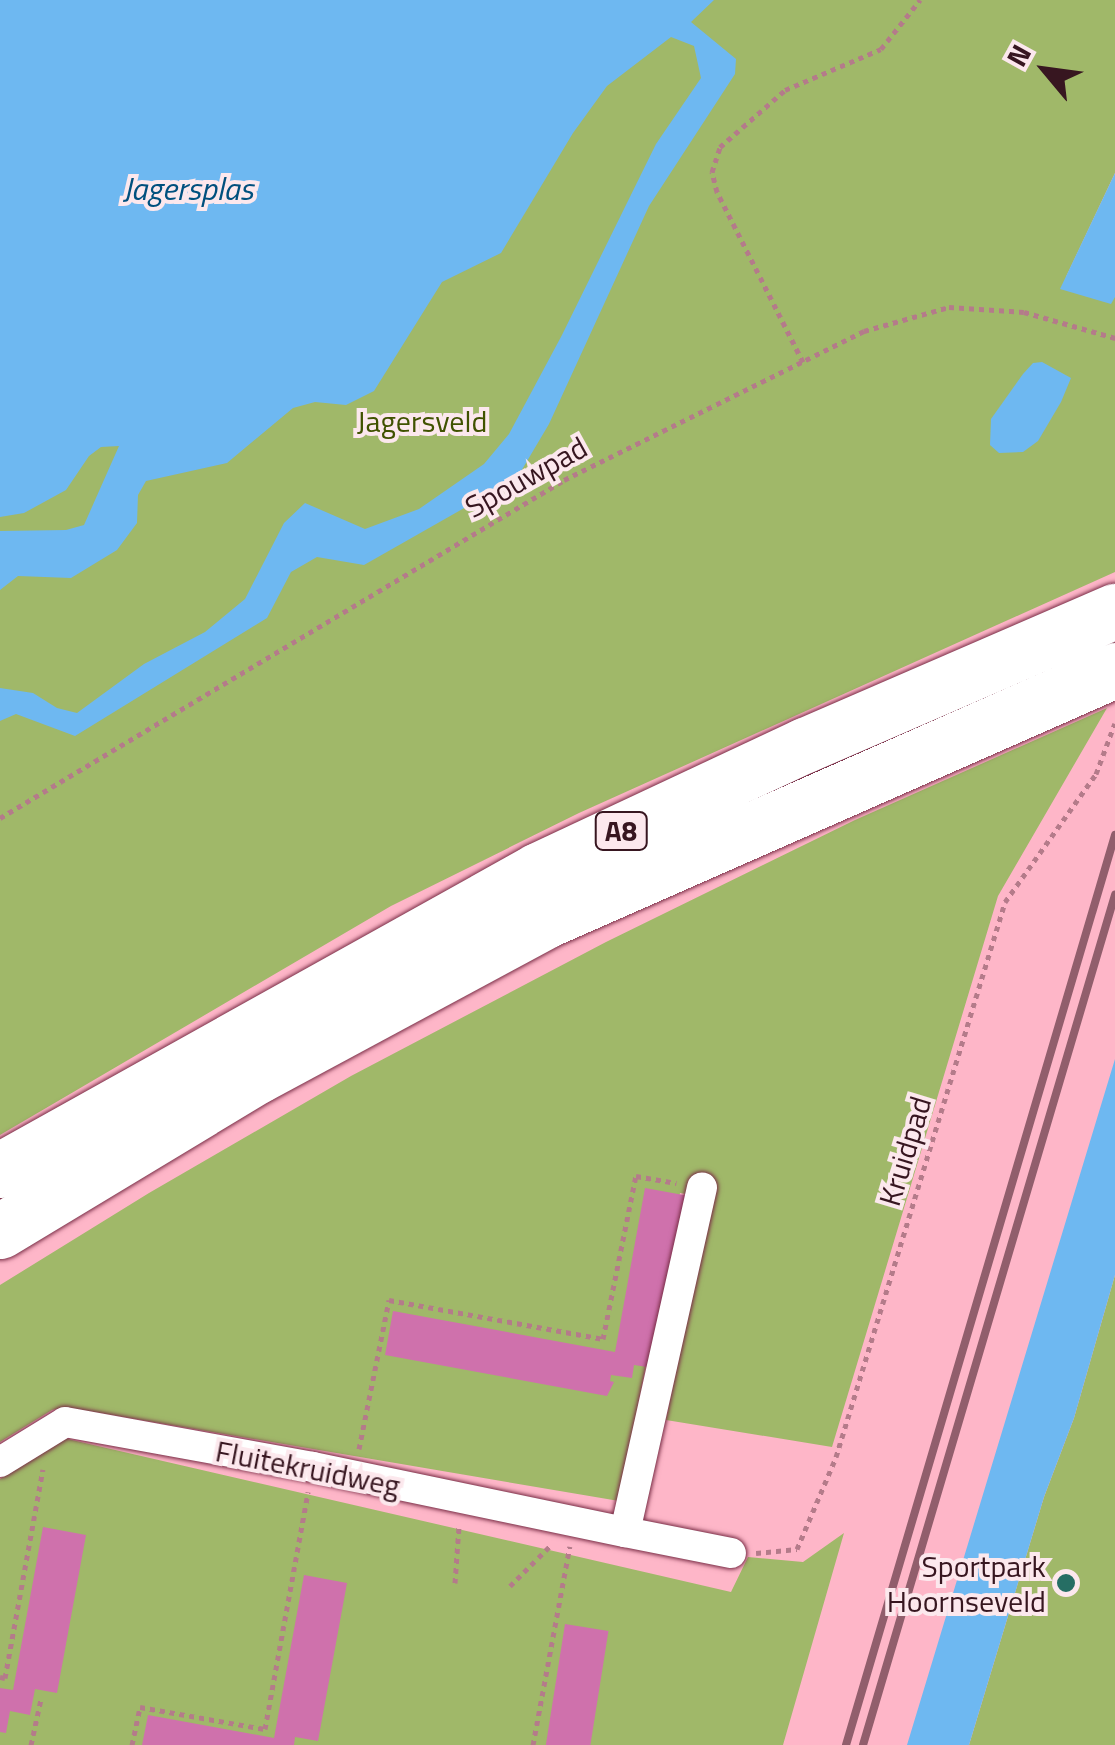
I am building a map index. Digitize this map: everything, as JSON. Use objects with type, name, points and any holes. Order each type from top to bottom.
[{"type":"highway","name":"A8","points":[[0,1170],[538,870],[805,744],[1093,620]]},
{"type":"highway","name":"A8","points":[[0,1231],[260,1075],[547,920],[1062,690],[1115,670]]},
{"type":"street","points":[[625,1532],[702,1187]]},
{"type":"street","name":"Fluitekruidweg","points":[[0,1462],[65,1422],[313,1467],[731,1553]]},
{"type":"path","points":[[803,362],[717,192],[712,172],[720,146],[785,90],[882,50],[920,0]]},
{"type":"path","name":"Spouwpad","points":[[0,818],[564,480],[864,330],[949,307],[1024,312],[1115,338]]},
{"type":"path","name":"Kruidpad","points":[[731,1553],[796,1549],[836,1457],[1005,902],[1096,774],[1115,723]]},
{"type":"path","points":[[354,1476],[389,1300],[603,1338],[636,1176],[702,1187]]},
{"type":"path","points":[[0,1677],[4,1678],[50,1431]]},
{"type":"path","points":[[132,1745],[140,1706],[264,1729],[313,1467]]},
{"type":"path","points":[[454,1583],[462,1500]]},
{"type":"path","points":[[510,1586],[574,1522]]},
{"type":"path","points":[[533,1745],[574,1522]]},
{"type":"path","points":[[30,1745],[40,1699]]},
{"type":"green space","name":"Jagersveld","points":[[0,0],[1115,0],[1115,173],[1066,277],[1115,284],[1115,572],[579,813],[391,906],[0,1135]]},
{"type":"green space","points":[[1107,708],[998,896],[832,1447],[666,1420],[712,1198],[680,1193],[619,1501],[65,1407],[52,1410],[0,1442],[0,1285],[351,1076],[606,942],[855,820]]},
{"type":"green space","name":"Sportpark Hoornseveld","points":[[1115,1275],[1115,1745],[969,1745],[1044,1497],[1074,1418]]},
{"type":"green space","points":[[59,1437],[731,1592],[748,1557],[803,1562],[844,1533],[783,1745],[0,1745],[0,1479]]},
{"type":"water","name":"Jagersplas","points":[[0,0],[714,0],[691,22],[736,59],[735,74],[649,206],[549,424],[517,478],[364,565],[317,557],[291,572],[267,618],[75,736],[16,714],[0,721],[0,688],[33,693],[57,708],[77,713],[144,664],[205,632],[245,599],[284,523],[305,503],[365,529],[419,509],[484,464],[509,434],[656,144],[701,78],[694,46],[671,37],[607,86],[573,133],[501,253],[442,282],[374,391],[346,405],[315,402],[293,408],[227,463],[146,481],[138,495],[137,523],[117,550],[71,578],[18,576],[0,590],[0,531],[66,530],[84,525],[119,446],[101,447],[89,456],[66,490],[24,513],[0,517]]},
{"type":"water","points":[[1115,173],[1115,297],[1111,304],[1060,289]]},
{"type":"water","points":[[1042,362],[1071,378],[1061,402],[1038,441],[1023,452],[999,453],[990,445],[991,419],[1023,374],[1033,363]]},
{"type":"water","points":[[1115,1059],[1115,1275],[1074,1418],[1044,1497],[969,1745],[907,1745]]},
{"type":"building","points":[[645,1188],[689,1196],[647,1367],[634,1365],[632,1378],[611,1375],[610,1381],[614,1382],[607,1396],[385,1355],[393,1311],[615,1352]]},
{"type":"building","points":[[43,1527],[86,1535],[57,1693],[35,1689],[30,1715],[10,1711],[6,1733],[0,1732],[0,1688],[13,1690]]},
{"type":"building","points":[[304,1575],[347,1583],[318,1741],[295,1737],[294,1745],[142,1745],[148,1715],[274,1738]]},
{"type":"building","points":[[565,1624],[608,1631],[590,1745],[546,1745]]},
{"type":"railway","points":[[846,1745],[1115,835]]},
{"type":"railway","points":[[863,1745],[1115,895]]},
{"type":"place","name":"Sportpark Hoornseveld","points":[[1066,1583]]}]
